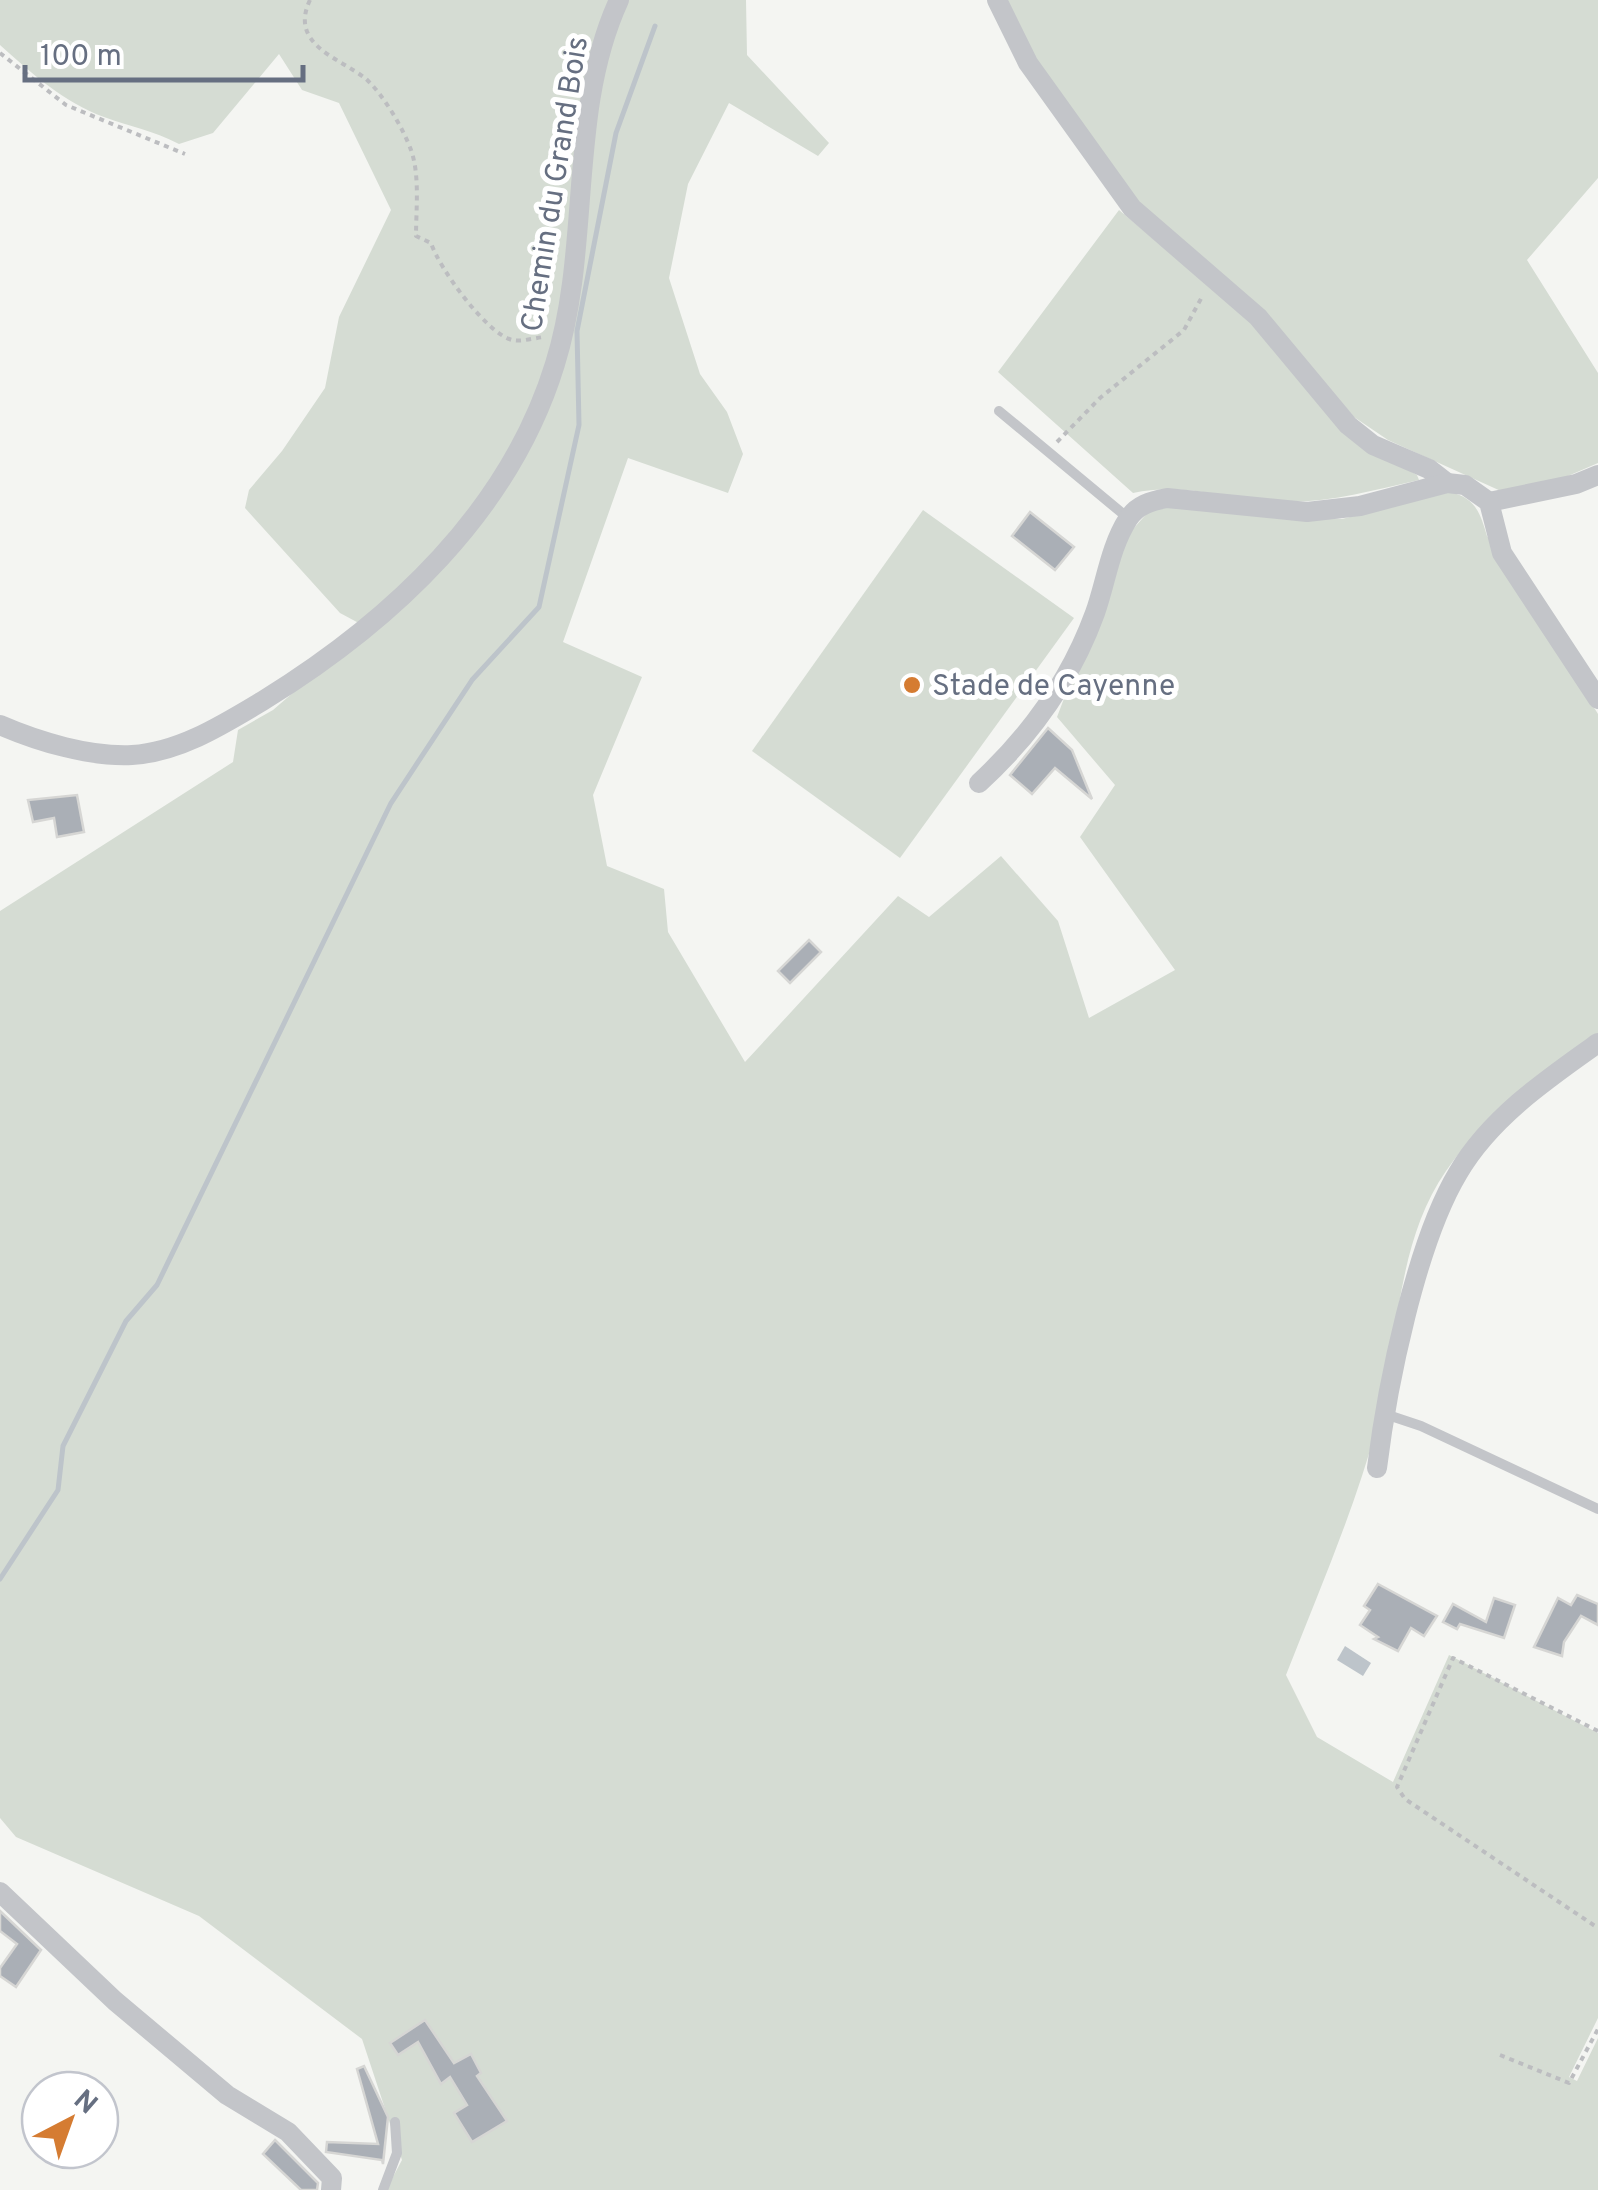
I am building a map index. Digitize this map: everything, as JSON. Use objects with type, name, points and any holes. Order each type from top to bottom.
[{"type":"street","name":"Chemin du Grand Bois","points":[[0,726],[62,746],[132,755],[214,730],[301,677],[382,614],[429,572],[461,535],[522,446],[560,343],[577,262],[591,96],[599,55],[619,0]]},
{"type":"street","points":[[997,0],[1020,49],[1105,176],[1132,208],[1258,316],[1348,426],[1373,444],[1430,469],[1447,483]]},
{"type":"street","points":[[1490,502],[1576,484],[1598,474]]},
{"type":"street","points":[[979,783],[1022,740],[1066,675],[1084,642],[1128,518],[1150,501],[1167,498],[1307,512],[1360,506],[1447,483],[1465,485],[1490,502],[1502,553],[1598,699]]},
{"type":"street","points":[[1376,1468],[1384,1414],[1434,1225],[1458,1173],[1503,1118],[1598,1043]]},
{"type":"street","points":[[0,1892],[115,2001],[227,2095],[299,2140],[332,2178],[331,2190]]},
{"type":"lane","points":[[998,410],[1128,518]]},
{"type":"lane","points":[[1384,1414],[1422,1426],[1598,1510]]},
{"type":"lane","points":[[383,2190],[397,2152],[395,2122]]},
{"type":"path","points":[[310,0],[303,14],[305,30],[324,56],[366,79],[412,152],[416,236],[431,244],[440,268],[492,328],[513,340],[542,337],[560,343]]},
{"type":"path","points":[[0,53],[66,105],[186,154]]},
{"type":"path","points":[[1048,451],[1100,398],[1184,330],[1202,304],[1201,271]]},
{"type":"path","points":[[1598,1732],[1453,1658],[1397,1787],[1406,1798],[1598,1928]]},
{"type":"path","points":[[1500,2056],[1569,2083],[1598,2029]]},
{"type":"shaded area","points":[[0,0],[746,0],[747,55],[829,143],[818,156],[729,103],[688,184],[669,278],[700,374],[727,412],[743,454],[728,493],[628,458],[563,642],[642,677],[593,795],[607,866],[664,889],[668,932],[745,1062],[898,896],[929,917],[1001,856],[1058,921],[1089,1018],[1175,970],[1080,837],[1115,785],[1057,717],[1125,538],[1150,510],[1170,506],[1342,519],[1450,492],[1475,507],[1487,536],[1598,714],[1598,1035],[1478,1132],[1446,1171],[1429,1200],[1408,1262],[1368,1458],[1286,1675],[1317,1737],[1393,1782],[1449,1655],[1598,1733],[1598,2018],[1569,2077],[1577,2081],[1598,2038],[1598,2190],[386,2190],[402,2160],[362,2039],[199,1916],[16,1837],[0,1818],[0,911],[233,762],[238,730],[273,710],[368,628],[340,613],[245,508],[249,490],[282,451],[325,388],[339,317],[391,210],[339,103],[302,90],[279,54],[213,133],[179,144],[90,111],[36,76],[0,45]]},
{"type":"shaded area","points":[[1006,0],[1598,0],[1598,178],[1527,260],[1598,373],[1598,463],[1561,479],[1503,492],[1388,440],[1354,417],[1260,308],[1133,197],[1030,51]]},
{"type":"shaded area","points":[[1119,210],[1250,320],[1372,450],[1417,475],[1419,480],[1309,501],[1272,501],[1168,489],[1133,493],[998,372]]},
{"type":"shaded area","name":"Stade de Cayenne","points":[[923,510],[1074,618],[900,858],[752,751]]},
{"type":"shaded area","points":[[1345,1646],[1371,1663],[1363,1676],[1337,1660]]},
{"type":"building","points":[[1030,512],[1074,547],[1055,570],[1012,536]]},
{"type":"building","points":[[1048,728],[1072,750],[1092,799],[1055,768],[1032,794],[1010,775]]},
{"type":"building","points":[[77,795],[84,832],[57,837],[54,818],[33,822],[28,800]]},
{"type":"building","points":[[809,940],[821,952],[790,983],[778,971]]},
{"type":"building","points":[[1378,1584],[1437,1616],[1424,1636],[1411,1628],[1398,1651],[1374,1639],[1378,1637],[1360,1625],[1370,1610],[1364,1606]]},
{"type":"building","points":[[1577,1595],[1598,1604],[1598,1625],[1581,1616],[1564,1642],[1562,1656],[1534,1647],[1558,1598],[1571,1605]]},
{"type":"building","points":[[1494,1598],[1515,1605],[1504,1638],[1460,1624],[1457,1629],[1443,1622],[1453,1604],[1486,1622]]},
{"type":"building","points":[[0,1911],[41,1950],[16,1987],[0,1976],[0,1968],[17,1944],[0,1931]]},
{"type":"building","points":[[425,2020],[454,2063],[471,2054],[481,2073],[477,2076],[507,2121],[472,2142],[454,2113],[467,2105],[450,2077],[441,2084],[418,2042],[398,2055],[390,2043]]},
{"type":"building","points":[[364,2066],[388,2117],[383,2164],[382,2160],[326,2152],[327,2142],[378,2144],[357,2069]]},
{"type":"building","points":[[275,2140],[318,2183],[317,2190],[301,2190],[263,2154]]},
{"type":"waterway","points":[[0,1579],[58,1490],[63,1446],[126,1321],[157,1285],[391,803],[472,680],[539,607],[579,425],[577,331],[616,133],[655,26]]},
{"type":"place","name":"Stade de Cayenne","points":[[912,685]]}]
